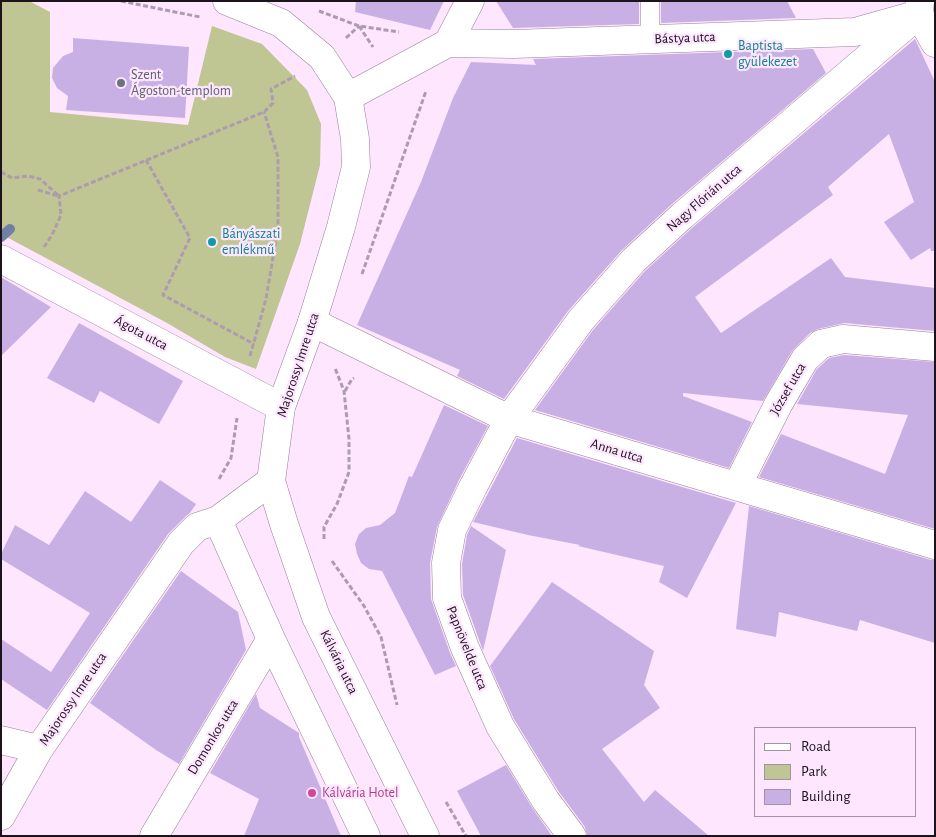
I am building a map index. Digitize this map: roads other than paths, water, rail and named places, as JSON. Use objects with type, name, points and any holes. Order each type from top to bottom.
[{"type":"street","points":[[227,1],[281,23],[322,57],[348,97],[448,43],[470,1]]},
{"type":"street","points":[[924,9],[935,43]]},
{"type":"street","name":"Bástya utca","points":[[448,43],[514,44],[855,32],[924,9]]},
{"type":"street","name":"Nagy Flórián utca","points":[[509,419],[581,320],[634,260],[682,216],[924,9]]},
{"type":"street","name":"Majorossy Imre utca","points":[[1,816],[39,749],[181,543],[197,527],[218,520],[271,481],[281,407],[312,322],[341,227],[356,167],[355,139],[348,97]]},
{"type":"street","name":"Ágota utca","points":[[1,259],[281,407]]},
{"type":"street","name":"Anna utca","points":[[312,322],[509,419],[935,545]]},
{"type":"street","name":"József utca","points":[[738,487],[779,403],[805,359],[821,344],[844,339],[935,347]]},
{"type":"street","name":"Papnövelde utca","points":[[509,419],[452,530],[446,563],[447,598],[464,648],[500,726],[546,801],[572,836]]},
{"type":"street","name":"Kálvária utca","points":[[271,481],[316,617],[425,836]]},
{"type":"street","points":[[218,520],[271,639],[366,836]]},
{"type":"street","name":"Domonkos utca","points":[[154,836],[271,639]]},
{"type":"street","points":[[1,740],[39,749]]},
{"type":"lane","points":[[650,1],[650,24],[653,40]]},
{"type":"waterway","points":[[1,237],[10,229]]},
{"type":"place","name":"Baptista gyülekezet","points":[[728,54]]},
{"type":"place","name":"Szent Ágoston-templom","points":[[121,83]]},
{"type":"place","name":"Bányászati emlékmű","points":[[212,242]]},
{"type":"place","name":"Kálvária Hotel","points":[[312,793]]}]
